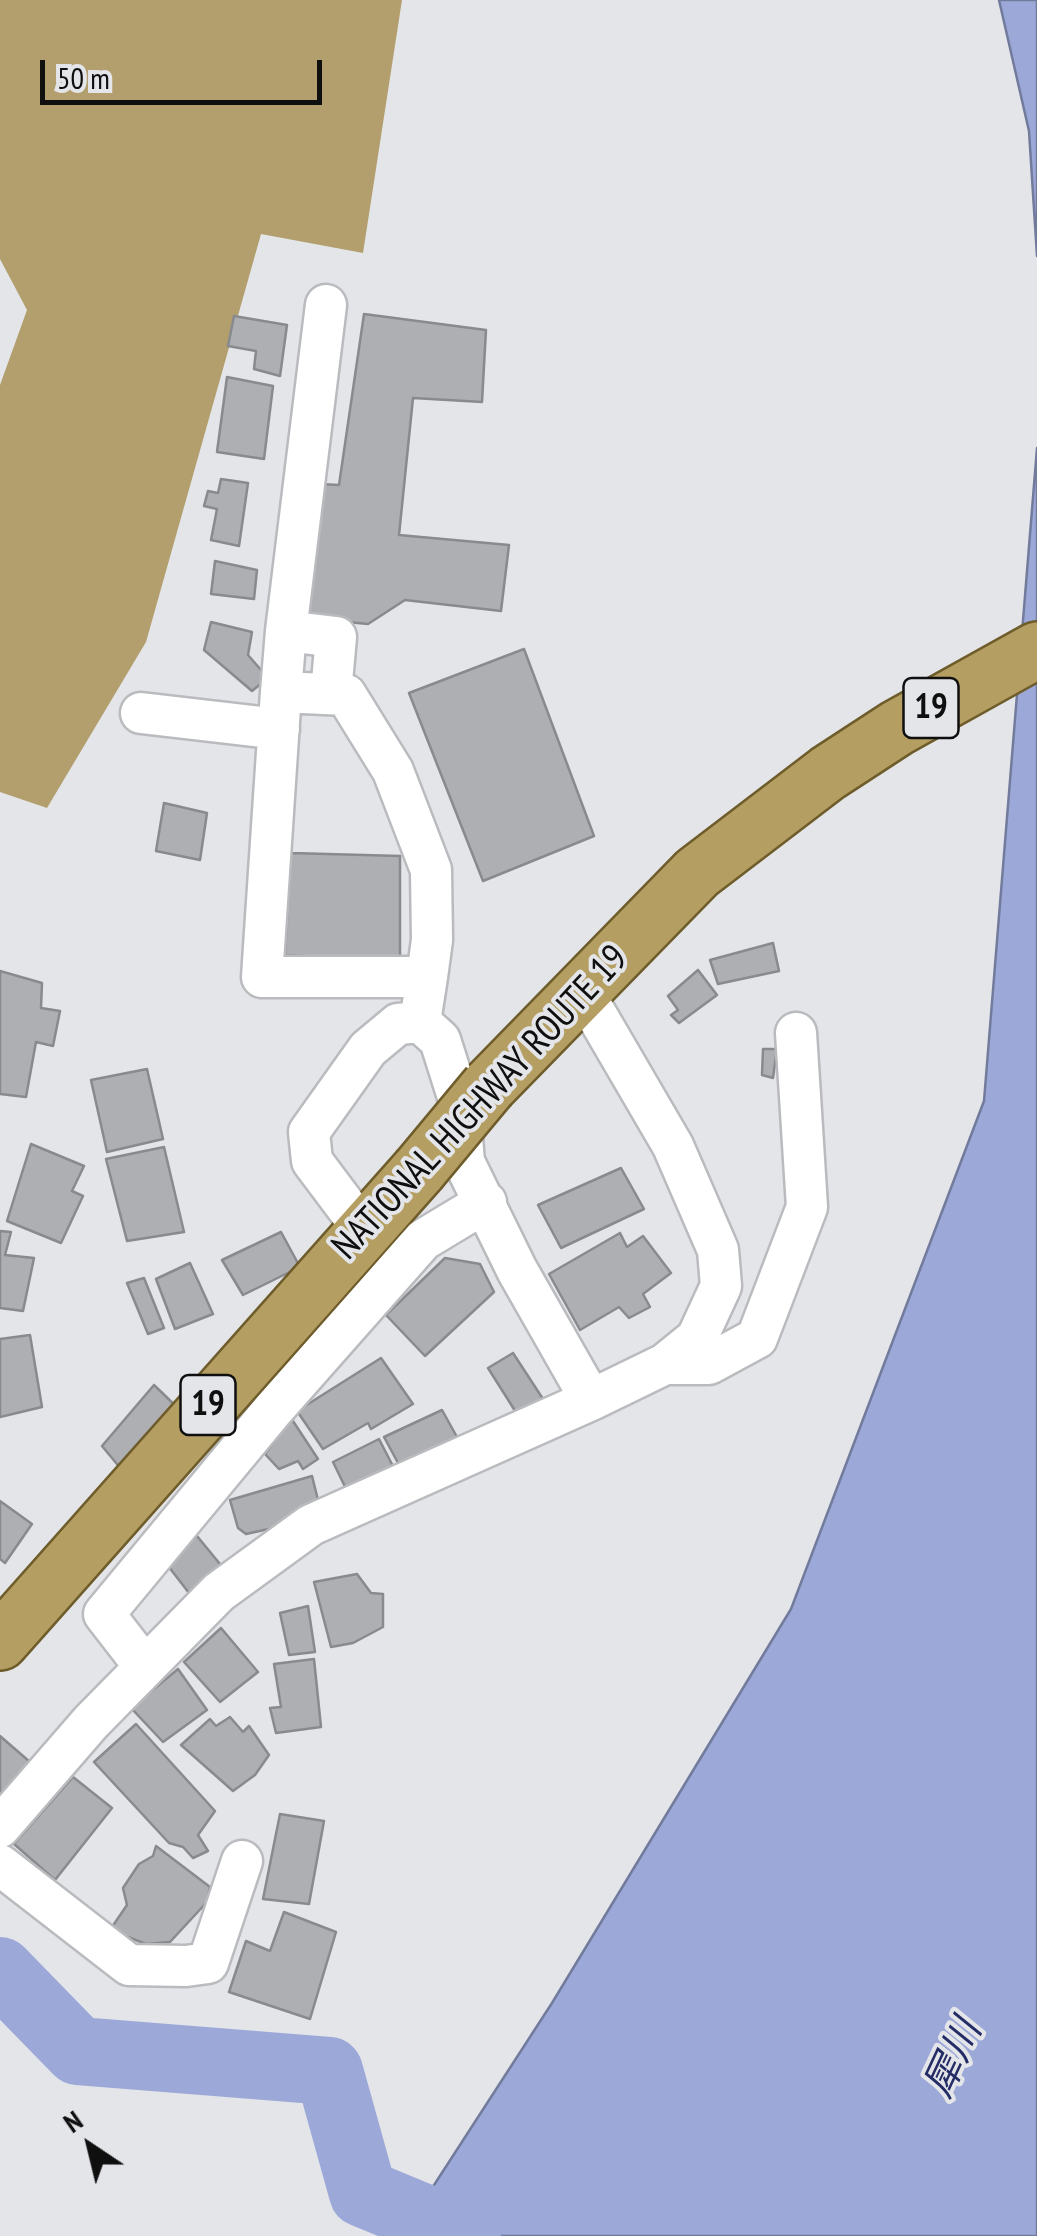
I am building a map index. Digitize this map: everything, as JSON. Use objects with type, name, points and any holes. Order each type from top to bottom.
[{"type":"highway","name":"NATIONAL HIGHWAY ROUTE 19","points":[[0,1642],[489,1086],[698,873],[828,772],[897,728],[1037,650]]},
{"type":"street","points":[[326,305],[286,631],[262,977],[426,977]]},
{"type":"street","points":[[286,631],[336,636],[331,694]]},
{"type":"street","points":[[142,713],[280,710],[331,694],[346,695],[393,772],[430,870],[432,940],[420,1022]]},
{"type":"street","points":[[0,1827],[218,1592],[311,1525],[666,1364],[698,1338],[721,1286],[718,1250],[673,1146],[582,990]]},
{"type":"street","points":[[362,1230],[312,1161],[309,1132],[368,1049],[398,1024],[420,1022],[440,1040],[459,1100],[464,1162],[517,1270],[591,1400]]},
{"type":"street","points":[[666,1364],[709,1364],[757,1338],[807,1206],[796,1033]]},
{"type":"street","points":[[145,1667],[104,1614],[272,1411],[423,1240],[486,1202]]},
{"type":"street","points":[[0,1865],[129,1965],[186,1966],[208,1963],[242,1862]]},
{"type":"shaded area","points":[[0,0],[402,0],[363,253],[261,234],[146,642],[47,808],[0,792],[0,385],[27,310],[0,259]]},
{"type":"water","points":[[999,0],[1037,0],[1037,256],[1029,131]]},
{"type":"water","name":"犀川","points":[[1037,448],[1037,2236],[401,2236],[552,2003],[791,1609],[984,1101]]},
{"type":"building","points":[[364,314],[486,330],[482,402],[413,398],[399,535],[509,545],[501,611],[405,600],[368,624],[305,618],[320,484],[339,485]]},
{"type":"building","points":[[234,316],[287,325],[280,376],[254,369],[256,351],[228,346]]},
{"type":"building","points":[[227,377],[273,386],[264,459],[217,452]]},
{"type":"building","points":[[221,479],[248,483],[239,546],[211,540],[217,509],[204,506],[208,491],[218,493]]},
{"type":"building","points":[[215,561],[257,570],[254,599],[211,594]]},
{"type":"building","points":[[211,622],[252,632],[248,655],[268,678],[252,691],[204,650]]},
{"type":"building","points":[[524,649],[594,836],[483,881],[409,693]]},
{"type":"building","points":[[164,803],[207,813],[200,860],[156,851]]},
{"type":"building","points":[[291,853],[400,856],[400,961],[285,955]]},
{"type":"building","points":[[773,943],[779,971],[718,984],[710,960]]},
{"type":"building","points":[[698,970],[717,995],[679,1023],[671,1015],[678,1010],[668,996]]},
{"type":"building","points":[[0,971],[42,983],[41,1008],[60,1011],[53,1046],[36,1042],[26,1097],[0,1094]]},
{"type":"building","points":[[763,1049],[777,1049],[773,1078],[762,1075]]},
{"type":"building","points":[[147,1069],[163,1139],[107,1152],[91,1080]]},
{"type":"building","points":[[31,1144],[84,1166],[72,1191],[83,1196],[61,1243],[7,1221]]},
{"type":"building","points":[[164,1147],[184,1232],[127,1241],[106,1159]]},
{"type":"building","points":[[621,1168],[644,1209],[561,1248],[538,1205]]},
{"type":"building","points":[[0,1231],[11,1232],[5,1255],[34,1258],[23,1311],[0,1308]]},
{"type":"building","points":[[281,1232],[300,1267],[243,1295],[222,1260]]},
{"type":"building","points":[[620,1233],[627,1247],[643,1236],[671,1273],[643,1294],[650,1307],[629,1318],[619,1307],[580,1330],[549,1274]]},
{"type":"building","points":[[445,1258],[480,1264],[494,1292],[425,1356],[386,1315]]},
{"type":"building","points":[[190,1263],[213,1314],[175,1329],[156,1279]]},
{"type":"building","points":[[144,1278],[164,1328],[148,1334],[127,1283]]},
{"type":"building","points":[[30,1335],[42,1407],[0,1417],[0,1339]]},
{"type":"building","points":[[513,1353],[543,1399],[529,1409],[524,1425],[488,1368]]},
{"type":"building","points":[[381,1358],[413,1404],[371,1429],[368,1423],[323,1449],[297,1411]]},
{"type":"building","points":[[154,1385],[182,1412],[126,1475],[102,1446]]},
{"type":"building","points":[[442,1410],[462,1446],[404,1474],[384,1437]]},
{"type":"building","points":[[291,1418],[318,1459],[303,1469],[298,1461],[279,1469],[265,1454]]},
{"type":"building","points":[[379,1439],[397,1474],[350,1497],[333,1462]]},
{"type":"building","points":[[312,1476],[320,1508],[310,1520],[246,1534],[238,1528],[230,1500]]},
{"type":"building","points":[[0,1501],[32,1524],[5,1563],[0,1559]]},
{"type":"building","points":[[197,1536],[229,1575],[196,1602],[165,1562]]},
{"type":"building","points":[[357,1574],[371,1593],[383,1594],[383,1627],[353,1643],[331,1647],[314,1582]]},
{"type":"building","points":[[308,1606],[315,1652],[289,1655],[280,1613]]},
{"type":"building","points":[[221,1628],[258,1672],[220,1702],[184,1662]]},
{"type":"building","points":[[314,1659],[321,1727],[276,1733],[270,1708],[281,1707],[274,1664]]},
{"type":"building","points":[[178,1669],[207,1710],[163,1742],[131,1708]]},
{"type":"building","points":[[230,1717],[243,1732],[249,1726],[269,1755],[255,1775],[233,1791],[181,1745],[210,1719],[216,1726]]},
{"type":"building","points":[[136,1724],[215,1811],[198,1835],[208,1851],[193,1858],[183,1847],[169,1843],[94,1762]]},
{"type":"building","points":[[0,1736],[30,1762],[0,1795]]},
{"type":"building","points":[[73,1777],[112,1808],[55,1880],[14,1844]]},
{"type":"building","points":[[280,1814],[324,1821],[309,1904],[263,1899]]},
{"type":"building","points":[[156,1846],[210,1887],[207,1902],[170,1942],[146,1944],[110,1930],[127,1905],[123,1888],[139,1864],[153,1856]]},
{"type":"building","points":[[284,1912],[336,1932],[310,2019],[229,1992],[246,1941],[270,1951]]},
{"type":"waterway","points":[[0,1971],[78,2051],[329,2071],[363,2193],[467,2236]]}]
